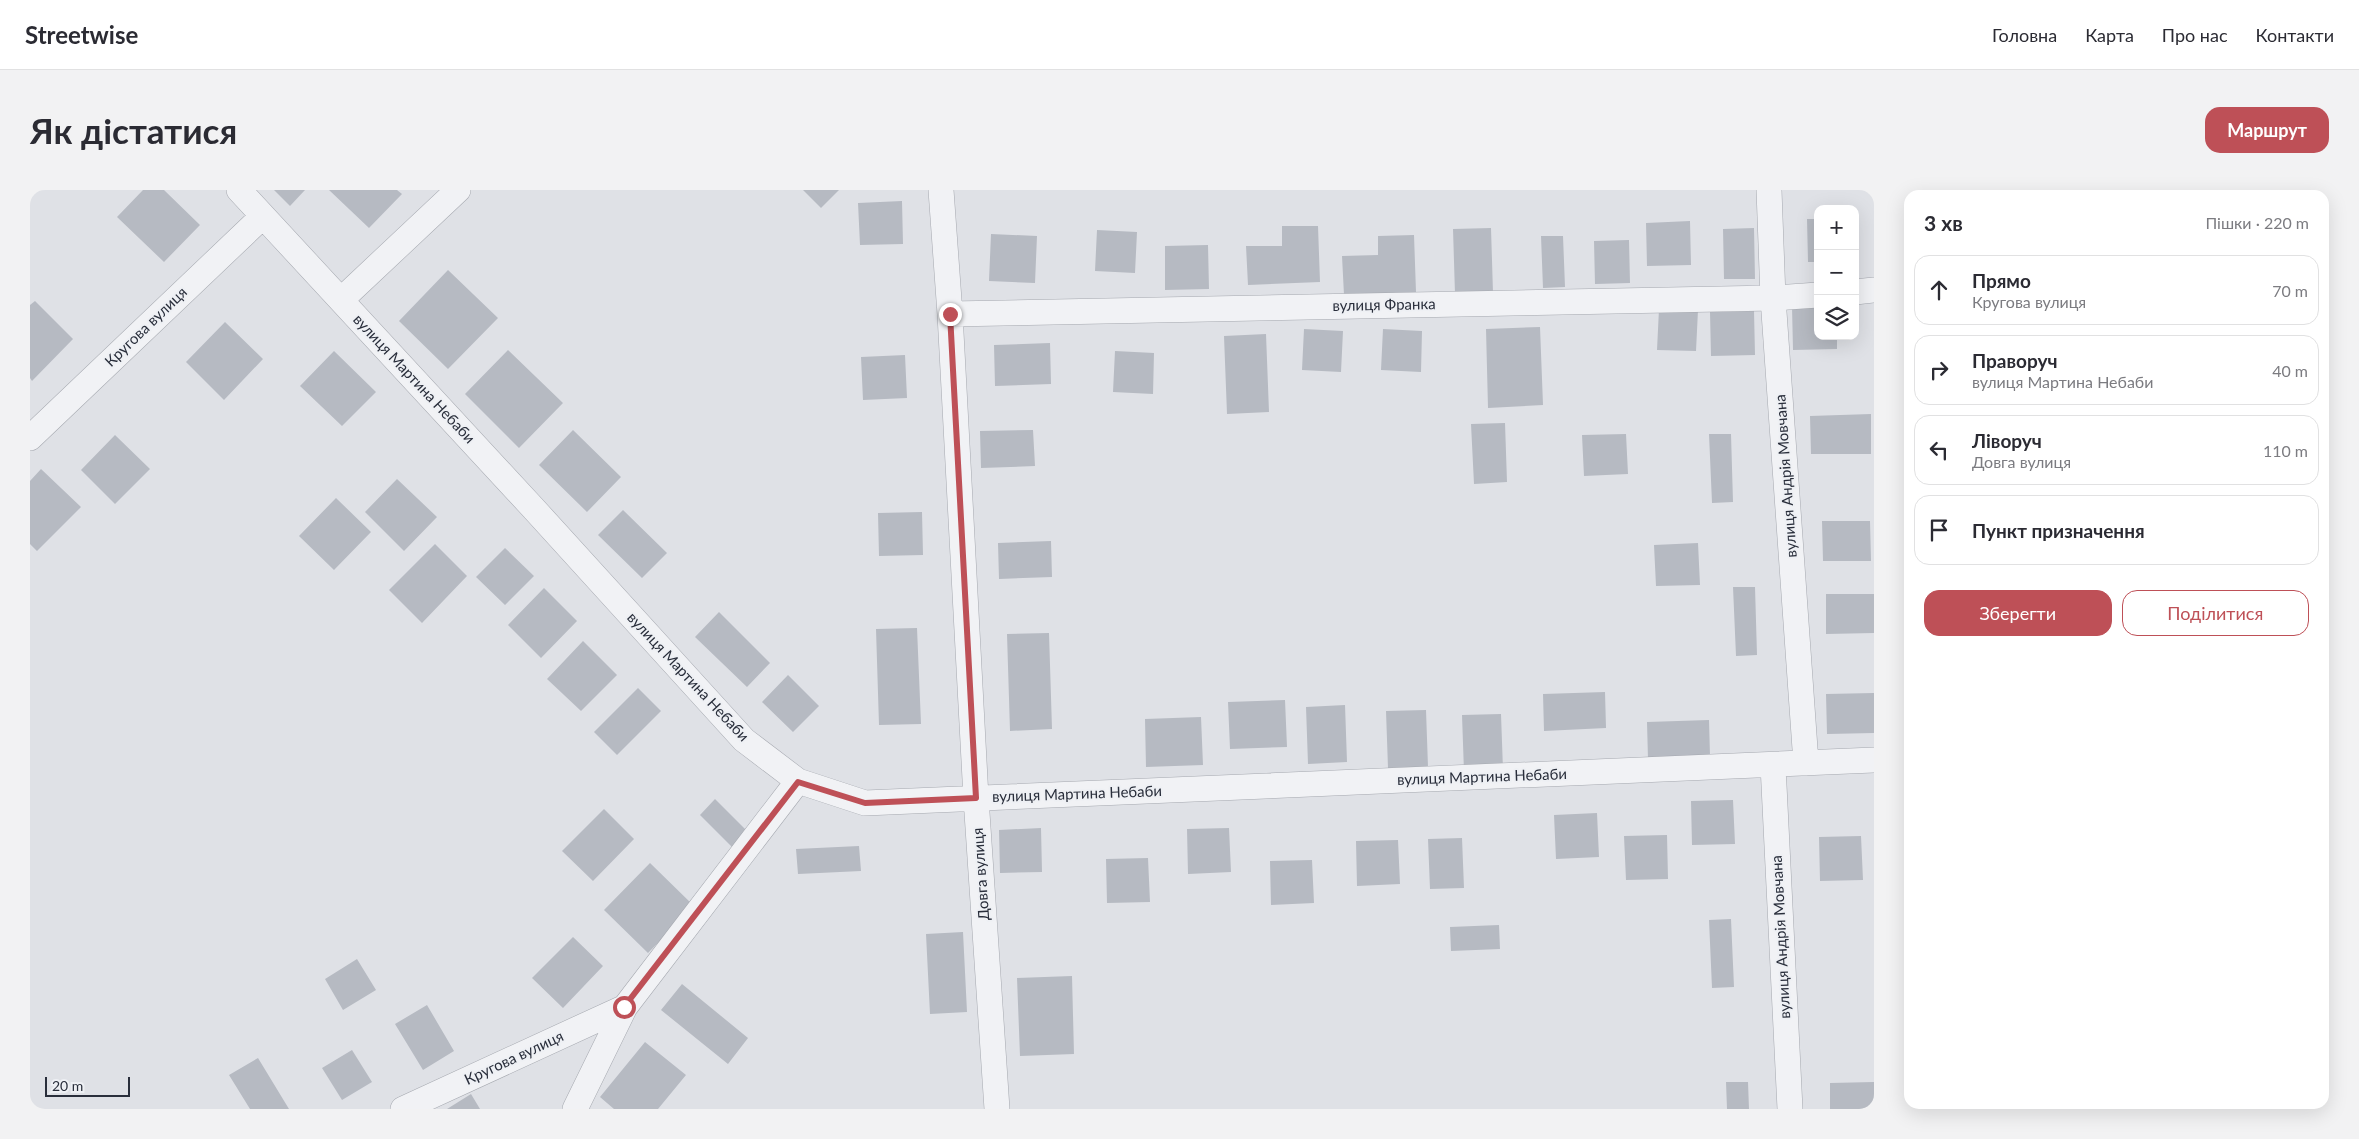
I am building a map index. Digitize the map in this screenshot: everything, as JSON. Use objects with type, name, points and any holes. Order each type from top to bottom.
[{"type":"street","name":"вулиця Мартина Небаби","points":[[239,190],[744,740],[798,782],[865,803],[1874,760]]},
{"type":"street","points":[[341,300],[458,190]]},
{"type":"street","name":"Довга вулиця","points":[[941,190],[950,314],[976,798],[997,1109]]},
{"type":"street","name":"вулиця Андрія Мовчана","points":[[1769,190],[1773,298],[1806,763]]},
{"type":"street","name":"Кругова вулиця","points":[[33,429],[262,216]]},
{"type":"street","points":[[1859,292],[1874,290]]},
{"type":"street","name":"вулиця Франка","points":[[950,314],[1773,298],[1814,294]]},
{"type":"street","name":"вулиця Андрія Мовчана","points":[[1773,765],[1790,1109]]},
{"type":"street","name":"Кругова вулиця","points":[[575,1109],[624,1007],[798,782]]},
{"type":"street","name":"Кругова вулиця","points":[[403,1109],[624,1007]]},
{"type":"building","points":[[143,190],[164,190],[200,225],[164,262],[117,217]]},
{"type":"building","points":[[274,190],[305,190],[290,206]]},
{"type":"building","points":[[329,190],[397,190],[402,194],[369,228]]},
{"type":"building","points":[[803,190],[839,190],[821,208]]},
{"type":"building","points":[[902,201],[903,244],[860,245],[858,203]]},
{"type":"building","points":[[1807,219],[1814,219],[1814,262],[1808,262]]},
{"type":"building","points":[[1690,221],[1691,265],[1647,266],[1646,223]]},
{"type":"building","points":[[1282,226],[1318,226],[1320,282],[1248,285],[1246,246],[1282,246]]},
{"type":"building","points":[[1491,228],[1493,293],[1455,294],[1453,229]]},
{"type":"building","points":[[1754,228],[1755,279],[1724,279],[1723,229]]},
{"type":"building","points":[[1097,230],[1137,232],[1135,273],[1095,271]]},
{"type":"building","points":[[991,234],[1037,236],[1035,283],[989,281]]},
{"type":"building","points":[[1414,235],[1416,292],[1344,295],[1342,256],[1378,255],[1378,236]]},
{"type":"building","points":[[1541,236],[1563,236],[1565,287],[1543,288]]},
{"type":"building","points":[[1629,240],[1630,283],[1595,284],[1594,241]]},
{"type":"building","points":[[1208,245],[1209,289],[1165,290],[1165,246]]},
{"type":"building","points":[[448,270],[498,318],[448,369],[399,321]]},
{"type":"building","points":[[35,301],[73,339],[32,381],[30,378],[30,305]]},
{"type":"building","points":[[1814,305],[1814,340],[1837,340],[1837,349],[1793,350],[1792,306]]},
{"type":"building","points":[[1659,309],[1698,310],[1696,351],[1657,350]]},
{"type":"building","points":[[1754,311],[1755,355],[1711,356],[1710,312]]},
{"type":"building","points":[[225,322],[263,359],[224,400],[186,362]]},
{"type":"building","points":[[1540,327],[1543,405],[1488,408],[1486,329]]},
{"type":"building","points":[[1304,329],[1343,331],[1341,372],[1302,370]]},
{"type":"building","points":[[1383,329],[1422,331],[1421,372],[1381,370]]},
{"type":"building","points":[[1266,334],[1269,412],[1227,414],[1224,336]]},
{"type":"building","points":[[1050,343],[1051,384],[995,386],[994,345]]},
{"type":"building","points":[[508,350],[563,403],[519,448],[465,394]]},
{"type":"building","points":[[334,351],[376,392],[342,426],[300,386]]},
{"type":"building","points":[[1115,351],[1154,353],[1153,394],[1113,392]]},
{"type":"building","points":[[905,355],[907,398],[863,400],[861,357]]},
{"type":"building","points":[[1871,414],[1871,454],[1811,454],[1810,416]]},
{"type":"building","points":[[1505,423],[1507,482],[1474,484],[1471,424]]},
{"type":"building","points":[[573,430],[621,477],[587,512],[539,465]]},
{"type":"building","points":[[1033,430],[1035,466],[981,468],[980,431]]},
{"type":"building","points":[[1626,434],[1628,474],[1584,476],[1582,435]]},
{"type":"building","points":[[1709,434],[1731,434],[1733,502],[1712,503]]},
{"type":"building","points":[[115,435],[150,469],[115,504],[81,470]]},
{"type":"building","points":[[41,469],[81,507],[37,551],[30,544],[30,481]]},
{"type":"building","points":[[397,479],[437,517],[404,551],[365,512]]},
{"type":"building","points":[[336,498],[371,532],[334,570],[299,536]]},
{"type":"building","points":[[623,510],[667,553],[642,578],[598,535]]},
{"type":"building","points":[[922,512],[923,555],[879,556],[878,513]]},
{"type":"building","points":[[1822,521],[1870,521],[1871,561],[1823,561]]},
{"type":"building","points":[[1051,541],[1052,577],[999,579],[998,543]]},
{"type":"building","points":[[1698,543],[1700,585],[1656,586],[1654,545]]},
{"type":"building","points":[[435,544],[467,576],[422,623],[389,590]]},
{"type":"building","points":[[505,548],[534,576],[505,605],[476,577]]},
{"type":"building","points":[[1733,587],[1755,587],[1757,655],[1736,656]]},
{"type":"building","points":[[544,588],[577,621],[541,658],[508,625]]},
{"type":"building","points":[[1826,594],[1874,594],[1874,633],[1826,634]]},
{"type":"building","points":[[719,612],[770,663],[747,687],[695,637]]},
{"type":"building","points":[[917,628],[921,724],[879,725],[876,629]]},
{"type":"building","points":[[1049,633],[1052,729],[1010,731],[1007,634]]},
{"type":"building","points":[[583,641],[617,675],[581,711],[547,679]]},
{"type":"building","points":[[788,675],[819,706],[793,732],[762,702]]},
{"type":"building","points":[[638,688],[661,711],[617,755],[594,732]]},
{"type":"building","points":[[1605,692],[1606,728],[1544,731],[1543,694]]},
{"type":"building","points":[[1874,693],[1874,733],[1827,734],[1826,694]]},
{"type":"building","points":[[1285,700],[1287,747],[1230,749],[1228,702]]},
{"type":"building","points":[[1345,705],[1347,762],[1308,764],[1306,707]]},
{"type":"building","points":[[1426,710],[1428,767],[1388,768],[1386,711]]},
{"type":"building","points":[[1501,714],[1503,770],[1464,772],[1462,715]]},
{"type":"building","points":[[1201,717],[1203,765],[1146,767],[1145,719]]},
{"type":"building","points":[[1709,720],[1710,756],[1648,759],[1647,722]]},
{"type":"building","points":[[715,799],[749,833],[734,849],[700,815]]},
{"type":"building","points":[[1733,800],[1735,844],[1692,845],[1691,801]]},
{"type":"building","points":[[604,809],[634,839],[593,881],[562,851]]},
{"type":"building","points":[[1597,813],[1599,857],[1556,859],[1554,815]]},
{"type":"building","points":[[1041,828],[1042,872],[1000,873],[999,830]]},
{"type":"building","points":[[1229,828],[1231,872],[1188,874],[1187,829]]},
{"type":"building","points":[[1667,835],[1668,879],[1626,880],[1624,836]]},
{"type":"building","points":[[1861,836],[1863,880],[1820,881],[1819,837]]},
{"type":"building","points":[[1462,838],[1464,888],[1430,889],[1428,839]]},
{"type":"building","points":[[1398,840],[1400,884],[1357,886],[1356,841]]},
{"type":"building","points":[[859,846],[861,871],[798,874],[796,849]]},
{"type":"building","points":[[1148,858],[1150,902],[1107,903],[1106,859]]},
{"type":"building","points":[[1312,860],[1314,903],[1271,905],[1270,861]]},
{"type":"building","points":[[650,863],[694,906],[648,953],[604,910]]},
{"type":"building","points":[[1731,919],[1734,987],[1712,988],[1709,920]]},
{"type":"building","points":[[1499,925],[1500,949],[1451,951],[1450,927]]},
{"type":"building","points":[[963,932],[967,1012],[930,1014],[926,934]]},
{"type":"building","points":[[573,937],[603,966],[563,1008],[532,978]]},
{"type":"building","points":[[357,959],[376,990],[343,1010],[325,979]]},
{"type":"building","points":[[1072,976],[1074,1054],[1020,1056],[1017,978]]},
{"type":"building","points":[[682,984],[748,1038],[728,1064],[661,1010]]},
{"type":"building","points":[[427,1005],[454,1051],[423,1070],[395,1024]]},
{"type":"building","points":[[645,1042],[686,1075],[658,1109],[614,1109],[600,1097]]},
{"type":"building","points":[[352,1050],[372,1082],[342,1100],[322,1068]]},
{"type":"building","points":[[258,1058],[289,1109],[250,1109],[229,1075]]},
{"type":"building","points":[[1726,1082],[1748,1082],[1749,1109],[1727,1109]]},
{"type":"building","points":[[1874,1082],[1874,1109],[1830,1109],[1830,1083]]},
{"type":"building","points":[[471,1094],[480,1109],[447,1109]]},
{"type":"route","points":[[624,1007],[798,782],[865,803],[976,798],[950,314]]}]
